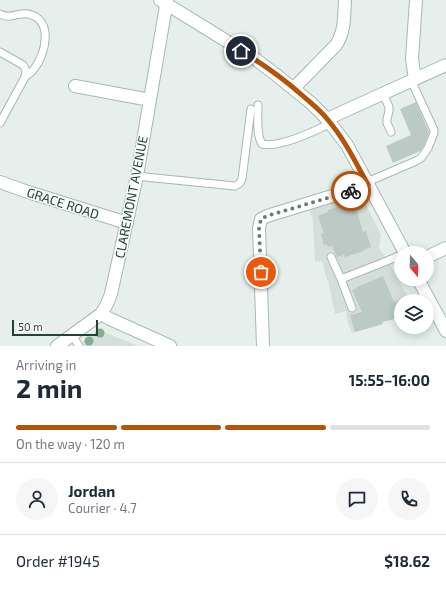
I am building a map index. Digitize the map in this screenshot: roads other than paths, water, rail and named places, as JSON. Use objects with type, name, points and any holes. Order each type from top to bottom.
[{"type":"street","points":[[294,88],[341,38],[343,31],[345,0]]},
{"type":"street","points":[[413,80],[412,59],[416,0]]},
{"type":"street","points":[[164,1],[254,58],[294,88],[329,121],[347,145],[400,246]]},
{"type":"street","name":"CLAREMONT AVENUE","points":[[101,314],[111,294],[137,176],[150,100],[164,1]]},
{"type":"street","points":[[329,121],[383,93],[446,65]]},
{"type":"street","points":[[75,86],[150,100]]},
{"type":"street","name":"GRACE ROAD","points":[[0,182],[127,223]]},
{"type":"street","points":[[263,346],[259,228],[261,219],[368,184]]},
{"type":"street","points":[[434,253],[446,248]]},
{"type":"street","points":[[422,286],[446,331]]},
{"type":"street","points":[[57,346],[101,314],[170,346]]},
{"type":"lane","points":[[0,14],[5,16],[28,14],[43,23],[45,36],[44,51],[34,70],[25,77]]},
{"type":"lane","points":[[0,52],[23,65],[26,69],[25,77],[0,123]]},
{"type":"lane","points":[[368,184],[416,162],[425,154],[428,148],[434,130],[413,80]]},
{"type":"lane","points":[[383,93],[389,107],[387,123],[391,132]]},
{"type":"lane","points":[[137,176],[235,186],[242,180],[254,107],[260,140],[262,144],[268,146],[309,134],[329,121]]},
{"type":"lane","points":[[331,257],[352,308]]},
{"type":"lane","points":[[341,279],[394,257]]},
{"type":"lane","points":[[72,334],[79,346]]}]
